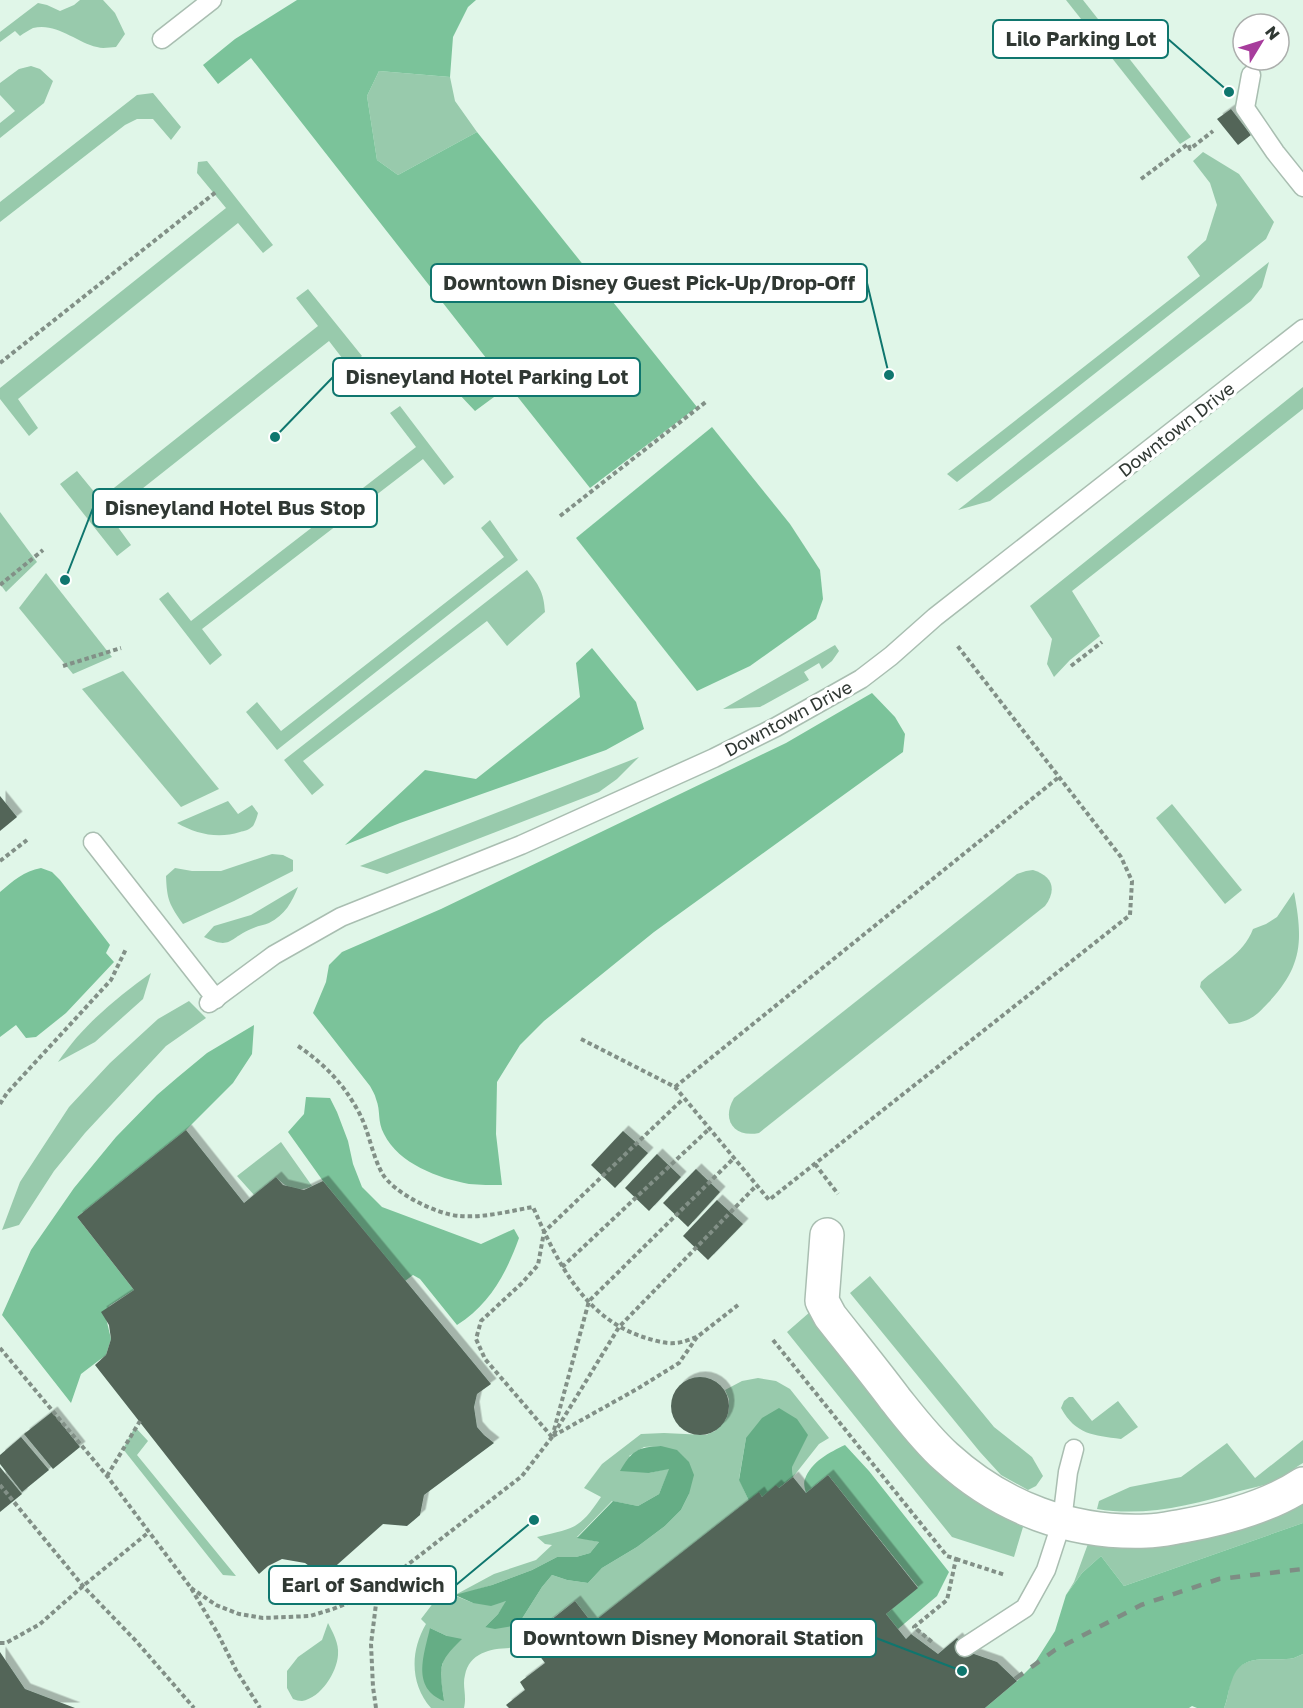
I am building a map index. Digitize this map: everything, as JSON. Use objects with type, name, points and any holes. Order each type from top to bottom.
[{"type":"street","points":[[827,1234],[822,1301],[830,1316],[923,1433],[954,1464],[1000,1498],[1029,1512],[1062,1521],[1109,1531],[1149,1531],[1201,1522],[1263,1504],[1303,1484]]},
{"type":"lane","points":[[162,39],[212,0]]},
{"type":"lane","points":[[1251,75],[1245,108],[1275,152],[1303,187]]},
{"type":"lane","name":"Downtown Drive","points":[[93,842],[212,1001],[274,955],[342,917],[522,845],[714,758],[776,727],[861,679],[935,617],[1303,329]]},
{"type":"lane","points":[[965,1647],[1024,1608],[1038,1584],[1046,1569],[1062,1521],[1068,1472],[1074,1449]]},
{"type":"path","points":[[1141,179],[1188,144],[1190,149],[1213,131]]},
{"type":"path","points":[[0,363],[216,192]]},
{"type":"path","points":[[560,516],[707,401]]},
{"type":"path","points":[[0,585],[44,550]]},
{"type":"path","points":[[581,1039],[675,1088],[769,1200],[1130,915],[1132,881],[1121,856],[935,617]]},
{"type":"path","points":[[1071,666],[1102,642]]},
{"type":"path","points":[[63,666],[121,648]]},
{"type":"path","points":[[675,1088],[1059,777]]},
{"type":"path","points":[[0,861],[27,840]]},
{"type":"path","points":[[0,1104],[7,1093],[111,980],[126,949]]},
{"type":"path","points":[[298,1046],[319,1061],[346,1091],[359,1111],[383,1174],[404,1195],[427,1206],[459,1216],[487,1215],[533,1207],[562,1268],[573,1284],[619,1328],[652,1340],[675,1344],[697,1337]]},
{"type":"path","points":[[0,1096],[7,1093]]},
{"type":"path","points":[[552,1437],[485,1359],[476,1339],[481,1320],[522,1283],[538,1265],[544,1232],[684,1099]]},
{"type":"path","points":[[562,1268],[709,1129]]},
{"type":"path","points":[[552,1437],[589,1301],[734,1158]]},
{"type":"path","points":[[815,1164],[839,1195]]},
{"type":"path","points":[[191,1588],[216,1605],[239,1614],[286,1617],[310,1616],[333,1609],[355,1600],[388,1580],[522,1476],[552,1437],[619,1328],[756,1186]]},
{"type":"path","points":[[552,1437],[679,1363],[697,1337],[738,1305]]},
{"type":"path","points":[[773,1340],[947,1556],[1038,1584]]},
{"type":"path","points":[[0,1348],[107,1476],[191,1588],[236,1670],[260,1708]]},
{"type":"path","points":[[107,1476],[140,1421]]},
{"type":"path","points":[[0,1485],[83,1586],[136,1641],[194,1708]]},
{"type":"path","points":[[0,1643],[6,1643],[40,1624],[149,1532]]},
{"type":"path","points":[[932,1642],[914,1627],[947,1600],[956,1559]]},
{"type":"path","points":[[376,1708],[371,1644],[376,1604],[388,1580]]},
{"type":"shaded area","points":[[80,0],[103,0],[115,13],[125,34],[116,47],[104,48],[89,45],[58,30],[41,27],[33,28],[20,36],[15,31],[0,42],[0,32],[38,3],[60,11]]},
{"type":"shaded area","points":[[297,0],[476,0],[468,7],[453,37],[450,77],[379,71],[367,96],[377,160],[398,175],[477,132],[697,407],[590,488],[509,386],[475,411],[458,393],[490,363],[251,58],[218,84],[203,65],[235,39]]},
{"type":"shaded area","points":[[1066,0],[1083,0],[1191,137],[1180,144]]},
{"type":"shaded area","points":[[31,66],[40,69],[53,81],[44,103],[0,138],[0,123],[15,111],[0,95],[0,83],[19,69]]},
{"type":"shaded area","points":[[379,71],[450,77],[455,101],[477,132],[398,175],[377,160],[367,96]]},
{"type":"shaded area","points":[[153,93],[181,127],[171,140],[153,119],[137,119],[125,125],[0,222],[0,202],[137,95]]},
{"type":"shaded area","points":[[1203,152],[1239,174],[1274,222],[1266,239],[957,482],[947,474],[1200,276],[1187,257],[1206,240],[1217,205],[1210,183],[1193,161]]},
{"type":"shaded area","points":[[207,161],[273,245],[263,253],[238,223],[18,399],[38,428],[29,436],[0,399],[0,388],[226,208],[197,173],[198,162]]},
{"type":"shaded area","points":[[1269,262],[1262,287],[1251,301],[990,501],[958,510]]},
{"type":"shaded area","points":[[308,289],[362,356],[349,367],[329,341],[109,515],[131,545],[117,556],[60,484],[77,471],[100,499],[318,326],[296,298]]},
{"type":"shaded area","points":[[1303,387],[1303,409],[1072,591],[1100,636],[1070,660],[1054,677],[1047,664],[1052,639],[1030,606]]},
{"type":"shaded area","points":[[400,406],[454,477],[444,485],[423,459],[202,629],[222,655],[210,665],[159,599],[168,592],[191,621],[416,447],[390,413]]},
{"type":"shaded area","points":[[712,427],[790,524],[820,570],[823,599],[816,619],[750,666],[697,691],[576,538]]},
{"type":"shaded area","points":[[0,512],[37,562],[6,592],[0,584]]},
{"type":"shaded area","points":[[490,520],[518,560],[277,750],[246,712],[257,702],[281,731],[504,557],[481,528]]},
{"type":"shaded area","points":[[527,570],[540,590],[545,612],[507,646],[487,621],[303,761],[324,785],[312,795],[284,760]]},
{"type":"shaded area","points":[[46,573],[112,657],[73,674],[19,608]]},
{"type":"shaded area","points":[[835,645],[839,651],[832,661],[822,669],[819,663],[804,672],[809,680],[760,707],[723,709]]},
{"type":"shaded area","points":[[592,648],[636,702],[644,729],[606,750],[400,823],[345,845],[425,770],[476,779],[580,697],[576,663]]},
{"type":"shaded area","points":[[123,671],[219,789],[181,807],[82,689]]},
{"type":"shaded area","points":[[872,693],[895,717],[905,734],[903,752],[654,932],[544,1021],[520,1045],[497,1082],[496,1134],[502,1185],[469,1184],[445,1178],[421,1168],[399,1154],[384,1134],[375,1095],[370,1086],[313,1013],[326,982],[329,965],[342,952],[441,909],[786,743]]},
{"type":"shaded area","points":[[639,757],[617,779],[599,792],[387,874],[360,866]]},
{"type":"shaded area","points":[[228,801],[238,814],[252,805],[258,813],[253,826],[232,834],[215,835],[199,833],[177,823]]},
{"type":"shaded area","points":[[1172,804],[1242,890],[1225,904],[1156,818]]},
{"type":"shaded area","points":[[272,854],[283,855],[293,860],[293,871],[183,924],[170,902],[167,891],[166,876],[175,868],[192,871],[221,871]]},
{"type":"shaded area","points":[[41,868],[52,872],[60,880],[110,945],[106,953],[114,962],[66,1013],[36,1037],[26,1038],[16,1025],[0,1037],[0,892],[24,874]]},
{"type":"shaded area","points":[[1033,870],[1045,876],[1051,884],[1051,894],[1045,906],[759,1133],[743,1133],[732,1126],[729,1113],[734,1098],[1017,874]]},
{"type":"shaded area","points":[[298,887],[287,908],[269,923],[253,928],[225,943],[204,937],[214,926],[251,915]]},
{"type":"shaded area","points":[[1294,892],[1299,938],[1294,964],[1288,977],[1280,990],[1255,1015],[1242,1022],[1229,1024],[1200,987],[1201,982],[1243,946],[1253,929],[1277,917]]},
{"type":"shaded area","points":[[151,973],[143,999],[95,1042],[58,1062],[100,1013]]},
{"type":"shaded area","points":[[189,1001],[206,1018],[166,1046],[85,1133],[54,1171],[19,1225],[2,1230],[20,1182],[69,1107],[110,1063],[158,1019]]},
{"type":"shaded area","points":[[254,1025],[252,1054],[233,1083],[186,1130],[77,1217],[134,1290],[109,1306],[106,1318],[111,1339],[106,1355],[81,1374],[71,1403],[2,1315],[31,1250],[74,1188],[116,1137],[157,1095],[207,1053]]},
{"type":"shaded area","points":[[306,1097],[330,1098],[348,1141],[353,1164],[362,1187],[382,1207],[481,1244],[514,1229],[519,1238],[502,1276],[488,1298],[469,1317],[457,1325],[420,1279],[413,1275],[405,1281],[323,1181],[288,1132],[304,1114]]},
{"type":"shaded area","points":[[281,1142],[312,1186],[302,1189],[292,1188],[276,1177],[254,1195],[237,1176]]},
{"type":"shaded area","points":[[870,1276],[994,1427],[1032,1457],[1043,1476],[1036,1486],[1028,1490],[1001,1475],[850,1293]]},
{"type":"shaded area","points":[[818,1305],[969,1496],[1023,1527],[1014,1557],[952,1537],[787,1332]]},
{"type":"shaded area","points":[[758,1378],[776,1381],[790,1389],[829,1438],[819,1444],[793,1477],[792,1467],[746,1438],[739,1479],[749,1501],[592,1623],[575,1601],[527,1638],[534,1649],[504,1648],[483,1653],[475,1658],[465,1675],[464,1708],[431,1708],[419,1689],[415,1656],[426,1624],[421,1619],[434,1602],[441,1597],[455,1595],[494,1574],[536,1560],[552,1545],[545,1544],[537,1537],[575,1526],[587,1516],[601,1497],[584,1488],[602,1464],[641,1434],[706,1435],[715,1431],[726,1419],[729,1410],[729,1399],[725,1390],[742,1381]],"holes":[[[661,1446],[689,1494],[681,1510],[665,1526],[637,1547],[602,1568],[588,1583],[552,1575],[518,1625],[485,1627],[507,1601],[473,1603],[456,1596],[532,1570],[557,1557],[576,1557],[590,1553],[599,1542],[577,1537],[612,1501],[638,1506],[659,1494],[670,1468],[649,1473],[629,1456],[644,1447]],[[430,1628],[447,1636],[440,1673],[444,1701]]]},
{"type":"shaded area","points":[[1069,1397],[1073,1397],[1092,1421],[1118,1401],[1138,1427],[1121,1439],[1079,1429],[1061,1408]]},
{"type":"shaded area","points":[[779,1408],[797,1419],[808,1435],[792,1467],[793,1477],[779,1488],[762,1497],[759,1493],[749,1501],[739,1480],[746,1438],[762,1418]]},
{"type":"shaded area","points":[[135,1427],[148,1441],[137,1455],[236,1576],[223,1575],[123,1449]]},
{"type":"shaded area","points":[[1303,1440],[1303,1463],[1276,1481],[1205,1501],[1151,1511],[1097,1509],[1099,1501],[1130,1487],[1181,1477],[1227,1443],[1255,1478]]},
{"type":"shaded area","points":[[845,1445],[869,1471],[949,1572],[937,1596],[898,1629],[886,1614],[918,1587],[828,1475],[806,1493],[804,1481],[816,1463],[827,1454]]},
{"type":"shaded area","points":[[661,1446],[677,1450],[689,1462],[694,1475],[689,1494],[681,1510],[665,1526],[637,1547],[602,1568],[588,1583],[552,1575],[518,1625],[495,1629],[485,1627],[498,1614],[506,1601],[491,1606],[473,1603],[455,1595],[492,1585],[532,1570],[557,1557],[576,1557],[590,1553],[599,1542],[577,1538],[613,1501],[638,1506],[659,1494],[669,1469],[649,1473],[620,1471],[636,1451]]},
{"type":"shaded area","points":[[1303,1504],[1303,1523],[1124,1586],[1101,1556],[1082,1573],[1066,1595],[1074,1582],[1089,1541],[1194,1539],[1224,1534],[1290,1511]]},
{"type":"shaded area","points":[[1303,1523],[1303,1654],[1294,1658],[1250,1661],[1243,1665],[1232,1680],[1224,1708],[1192,1706],[1189,1708],[985,1708],[1034,1664],[1055,1631],[1066,1595],[1082,1573],[1101,1556],[1124,1586]]},
{"type":"shaded area","points":[[328,1623],[338,1646],[335,1669],[327,1683],[316,1695],[302,1701],[293,1699],[287,1688],[287,1671],[298,1657],[322,1640]]},
{"type":"shaded area","points":[[430,1628],[447,1636],[462,1639],[448,1654],[442,1667],[444,1701],[427,1688],[423,1679],[423,1660]]},
{"type":"shaded area","points":[[1303,1654],[1303,1708],[1224,1708],[1231,1680],[1242,1665],[1250,1661],[1294,1658]]},
{"type":"building","points":[[1231,109],[1251,135],[1238,145],[1217,119]]},
{"type":"building","points":[[0,796],[17,817],[0,831]]},
{"type":"building","points":[[186,1130],[244,1203],[276,1177],[283,1185],[304,1190],[323,1181],[491,1384],[477,1394],[474,1407],[477,1427],[494,1443],[424,1495],[420,1515],[407,1526],[383,1524],[320,1580],[312,1568],[305,1563],[282,1559],[259,1574],[95,1365],[106,1355],[111,1339],[109,1325],[101,1312],[134,1290],[77,1217]]},
{"type":"building","points":[[623,1131],[648,1153],[615,1188],[591,1165]]},
{"type":"building","points":[[657,1154],[681,1177],[649,1211],[625,1188]]},
{"type":"building","points":[[696,1169],[720,1192],[688,1227],[663,1203]]},
{"type":"building","points":[[717,1200],[743,1224],[708,1260],[683,1236]]},
{"type":"building","points":[[694,1377],[706,1377],[716,1381],[725,1390],[729,1412],[721,1427],[706,1435],[694,1435],[684,1431],[675,1422],[671,1412],[671,1400],[675,1390],[684,1381]]},
{"type":"building","points":[[52,1412],[80,1447],[53,1469],[24,1434]]},
{"type":"building","points":[[21,1437],[49,1470],[22,1492],[0,1464],[0,1455]]},
{"type":"building","points":[[0,1467],[22,1494],[0,1512]]},
{"type":"building","points":[[828,1475],[918,1588],[886,1614],[906,1639],[911,1634],[938,1654],[957,1638],[974,1654],[997,1662],[1017,1681],[985,1708],[509,1708],[506,1705],[525,1690],[520,1682],[545,1663],[527,1639],[575,1601],[592,1623],[759,1492],[762,1497],[776,1485],[779,1488],[793,1477],[806,1493]]},
{"type":"building","points":[[0,1652],[25,1689],[75,1708],[0,1708]]},
{"type":"railway","points":[[1015,1679],[1055,1650],[1141,1605],[1219,1579],[1303,1569]]},
{"type":"place","name":"Lilo Parking Lot","points":[[1229,92]]},
{"type":"place","name":"Downtown Disney Guest Pick-Up/Drop-Off","points":[[889,375]]},
{"type":"place","name":"Disneyland Hotel Parking Lot","points":[[275,437]]},
{"type":"place","name":"Disneyland Hotel Bus Stop","points":[[65,580]]},
{"type":"place","name":"Earl of Sandwich","points":[[534,1520]]},
{"type":"place","name":"Downtown Disney Monorail Station","points":[[962,1671]]}]
